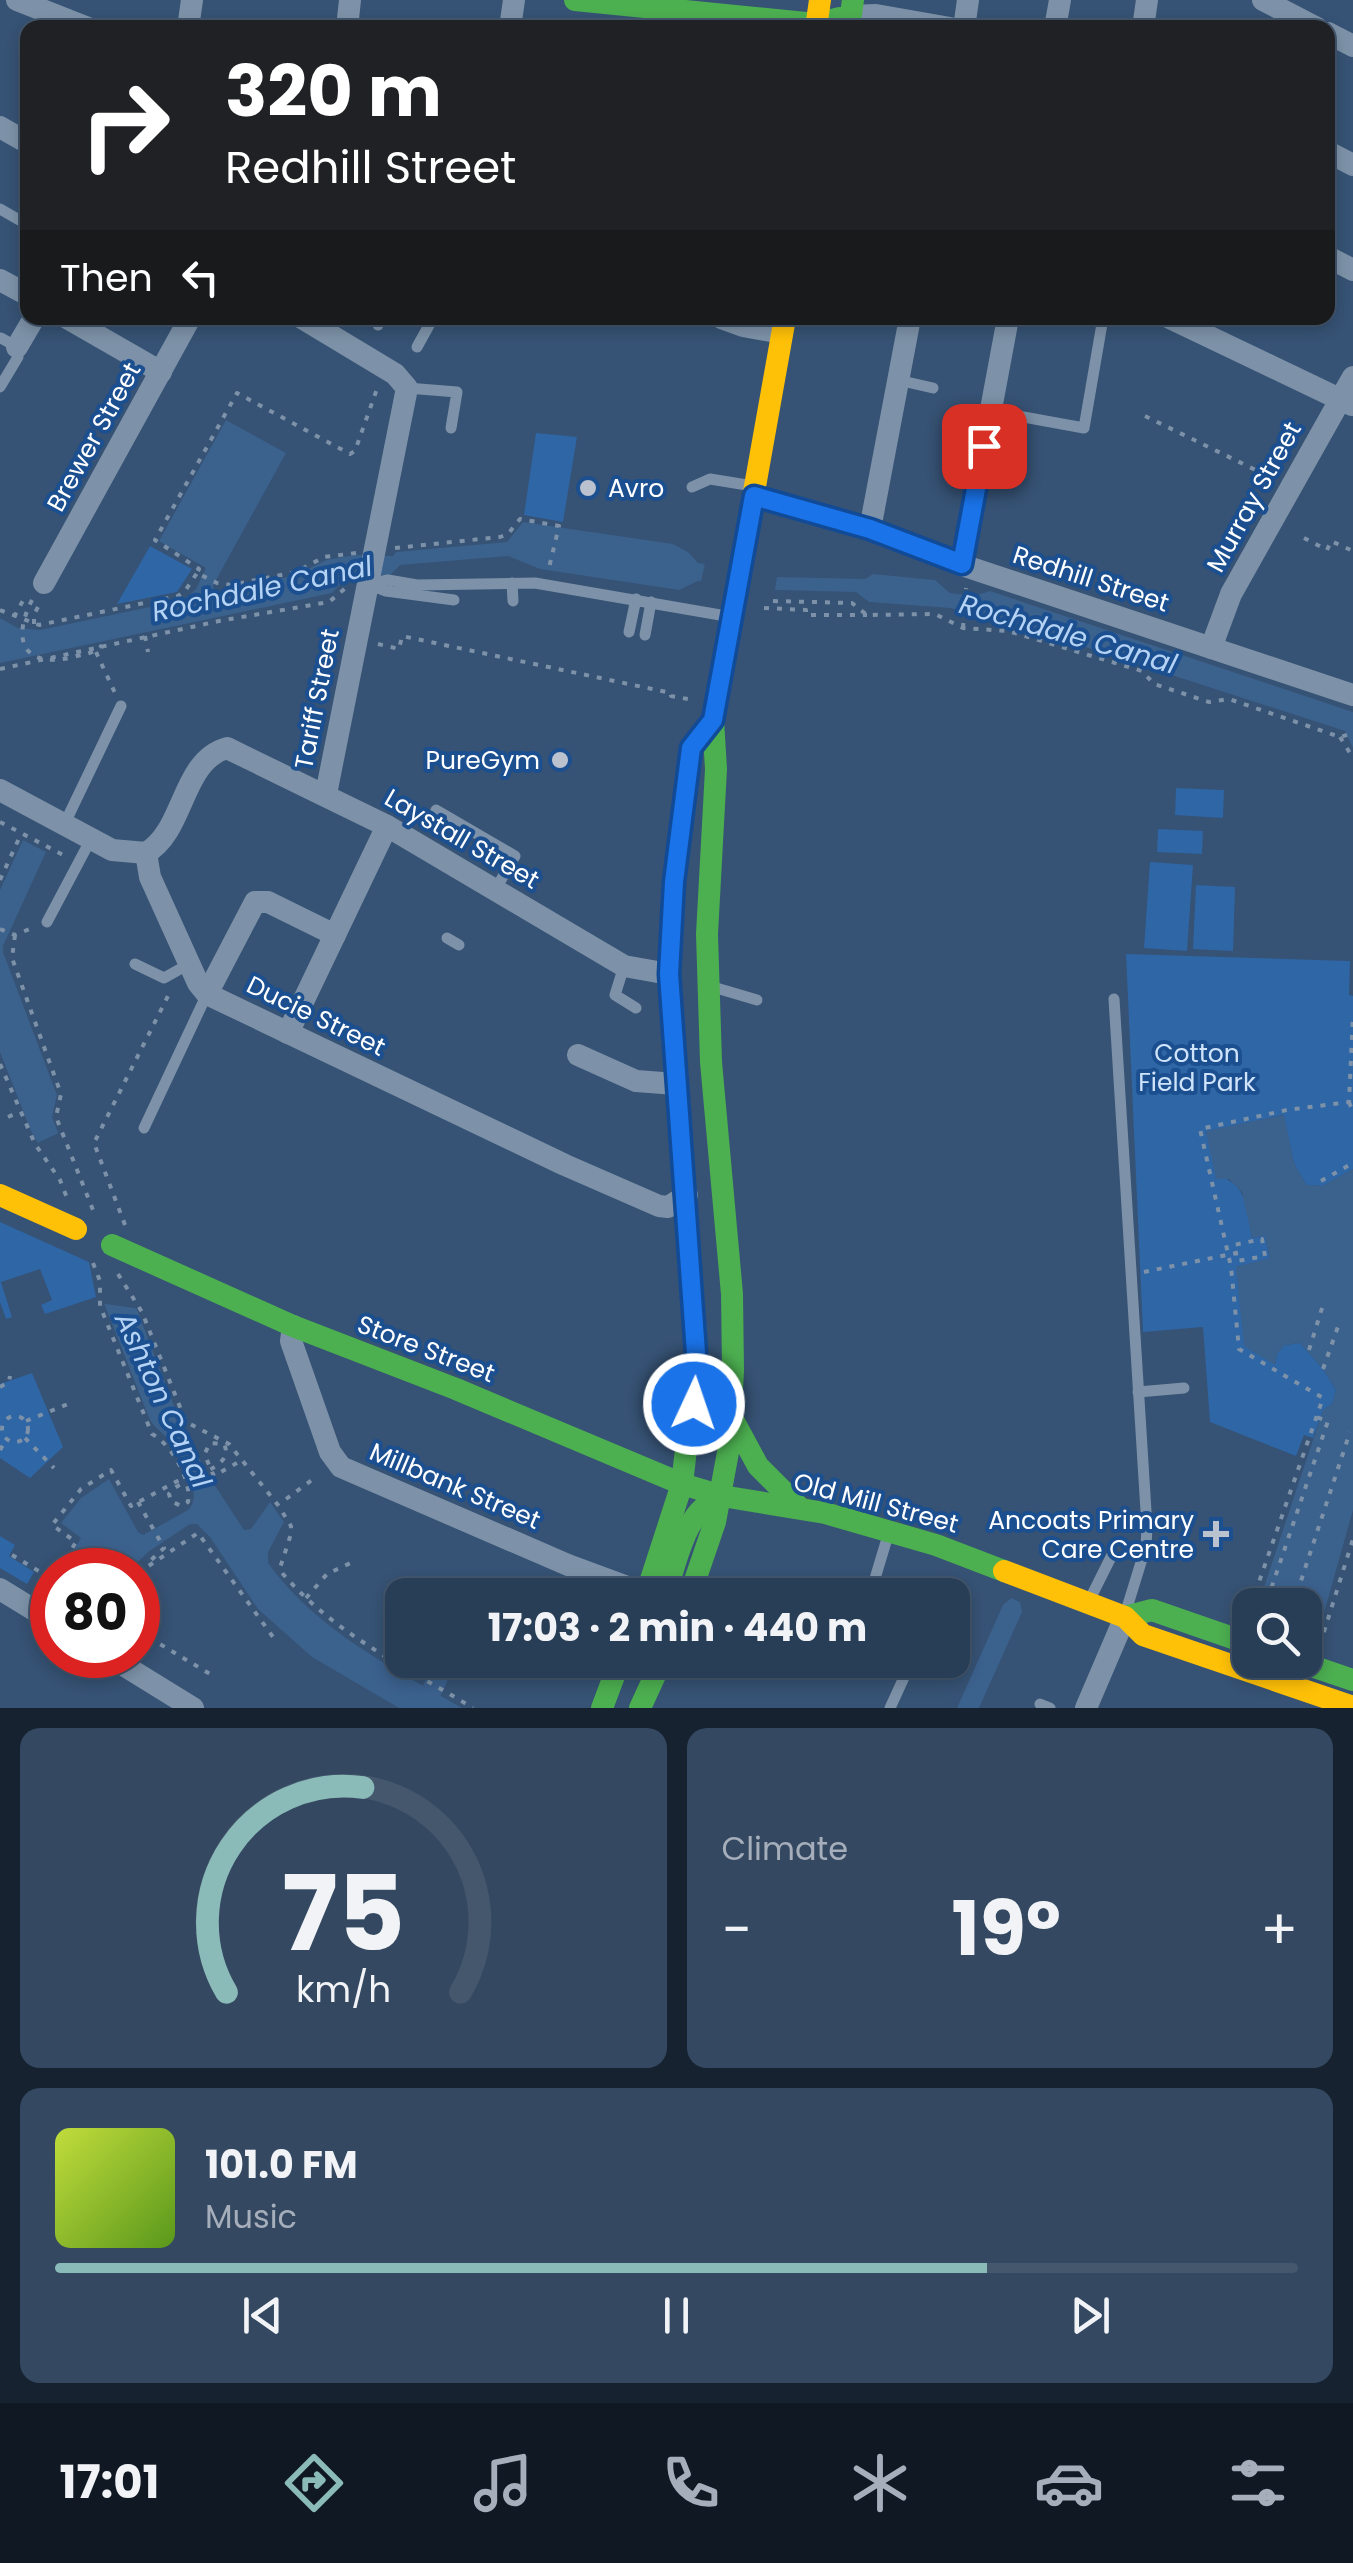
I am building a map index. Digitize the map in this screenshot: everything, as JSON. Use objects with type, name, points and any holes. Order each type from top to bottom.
[{"type":"main road","points":[[575,0],[687,13],[757,10],[794,20]]},
{"type":"main road","points":[[698,1578],[709,1552],[722,1496],[734,1323],[711,1077],[707,985],[710,852],[718,756],[713,720],[783,326]]},
{"type":"main road","points":[[645,1578],[682,1484],[695,1392],[696,1353],[669,974],[674,882],[691,748],[713,720]]},
{"type":"main road","points":[[669,974],[707,985]]},
{"type":"main road","points":[[686,1196],[720,1170]]},
{"type":"main road","points":[[0,1195],[76,1229]]},
{"type":"main road","name":"Store Street","points":[[112,1244],[293,1326],[682,1484],[722,1496]]},
{"type":"main road","points":[[730,1414],[752,1461],[772,1486],[800,1508]]},
{"type":"main road","points":[[671,1578],[696,1513],[705,1502],[722,1496]]},
{"type":"main road","name":"Old Mill Street","points":[[722,1496],[800,1508],[890,1531],[936,1544],[1125,1616],[1152,1610],[1232,1638]]},
{"type":"main road","name":"Old Mill Street","points":[[1125,1616],[1142,1635],[1353,1707]]},
{"type":"main road","points":[[1322,1669],[1353,1680]]},
{"type":"main road","points":[[602,1708],[614,1678]]},
{"type":"main road","points":[[640,1708],[654,1678]]},
{"type":"street","points":[[17,0],[68,20]]},
{"type":"street","points":[[1263,0],[1301,20]]},
{"type":"street","points":[[851,14],[904,20]]},
{"type":"street","points":[[9,343],[27,325]]},
{"type":"street","points":[[79,325],[161,372]]},
{"type":"street","name":"Brewer Street","points":[[38,585],[186,325]]},
{"type":"street","points":[[314,325],[385,367],[401,378],[407,388]]},
{"type":"street","points":[[739,325],[783,326]]},
{"type":"street","points":[[870,529],[909,325]]},
{"type":"street","points":[[962,564],[1007,325]]},
{"type":"street","points":[[1185,325],[1347,403]]},
{"type":"street","name":"Murray Street","points":[[1211,648],[1231,594],[1290,486],[1347,403],[1353,377]]},
{"type":"street","name":"Tariff Street","points":[[326,794],[363,582],[407,388]]},
{"type":"street","name":"Redhill Street","points":[[755,491],[1353,695]]},
{"type":"street","name":"Laystall Street","points":[[146,854],[160,842],[206,757],[227,748],[387,826],[624,966],[669,974]]},
{"type":"street","points":[[0,790],[112,850],[146,854],[150,877],[198,978],[251,906],[260,900],[335,935]]},
{"type":"street","points":[[288,1033],[387,826]]},
{"type":"street","name":"Ducie Street","points":[[198,978],[288,1033],[659,1206],[668,1207],[686,1196]]},
{"type":"street","points":[[578,1055],[636,1081],[676,1084]]},
{"type":"street","name":"Millbank Street","points":[[293,1326],[291,1341],[330,1452],[342,1467],[602,1578]]},
{"type":"street","points":[[0,1588],[30,1607]]},
{"type":"street","points":[[1086,1708],[1125,1616]]},
{"type":"street","points":[[160,1678],[204,1697]]},
{"type":"lane","points":[[417,347],[428,325]]},
{"type":"lane","points":[[991,411],[1030,413],[1084,428],[1102,325]]},
{"type":"lane","points":[[0,387],[18,357],[9,343]]},
{"type":"lane","points":[[898,380],[933,388]]},
{"type":"lane","points":[[407,388],[457,392],[451,428]]},
{"type":"lane","points":[[692,487],[710,479],[755,491]]},
{"type":"lane","points":[[363,582],[534,582],[732,617]]},
{"type":"lane","points":[[363,582],[386,590],[454,600]]},
{"type":"lane","points":[[512,583],[513,601]]},
{"type":"lane","points":[[489,584],[490,601]]},
{"type":"lane","points":[[629,632],[636,599]]},
{"type":"lane","points":[[645,635],[652,602]]},
{"type":"lane","points":[[64,826],[121,706]]},
{"type":"lane","points":[[436,810],[515,856],[495,890]]},
{"type":"lane","points":[[47,922],[91,838]]},
{"type":"lane","points":[[135,964],[164,978],[198,978],[144,1128]]},
{"type":"lane","points":[[624,966],[615,995],[636,1008]]},
{"type":"lane","points":[[707,985],[757,1000]]},
{"type":"lane","points":[[1114,999],[1147,1527],[1146,1546],[1125,1616]]},
{"type":"lane","points":[[654,1421],[662,1414],[662,1380]]},
{"type":"lane","points":[[1138,1392],[1184,1388]]},
{"type":"lane","points":[[875,1578],[890,1531]]},
{"type":"lane","points":[[1087,1604],[1112,1555]]},
{"type":"lane","points":[[890,1708],[904,1678]]},
{"type":"path","points":[[0,610],[40,625],[182,595],[199,569],[155,540],[237,394],[350,454],[355,450],[385,367]]},
{"type":"path","points":[[1145,416],[1290,486]]},
{"type":"path","points":[[1200,452],[1204,444]]},
{"type":"path","points":[[197,573],[231,585],[296,572],[324,558],[500,536],[508,534],[520,519],[557,526],[545,573],[556,573]]},
{"type":"path","points":[[1304,538],[1327,550],[1332,541],[1353,552]]},
{"type":"path","points":[[0,668],[144,636],[329,602],[363,582]]},
{"type":"path","points":[[14,617],[38,585]]},
{"type":"path","points":[[38,585],[21,624],[25,648],[36,657],[49,660],[96,652],[102,645]]},
{"type":"path","points":[[963,628],[966,594]]},
{"type":"path","points":[[773,601],[852,603],[867,614]]},
{"type":"path","points":[[764,608],[806,610],[806,616],[935,614],[963,628],[1008,632],[1142,671],[1154,684],[1209,702],[1228,699],[1341,736],[1353,734]]},
{"type":"path","points":[[144,636],[148,652]]},
{"type":"path","points":[[399,649],[402,636],[688,699]]},
{"type":"path","points":[[96,652],[121,706]]},
{"type":"path","points":[[1341,736],[1353,758]]},
{"type":"path","points":[[0,822],[52,848]]},
{"type":"path","points":[[0,880],[23,833]]},
{"type":"path","points":[[14,936],[47,922]]},
{"type":"path","points":[[0,928],[14,936]]},
{"type":"path","points":[[14,936],[12,958],[61,1094],[56,1117],[62,1132]]},
{"type":"path","points":[[136,1253],[94,1143],[167,995],[198,978]]},
{"type":"path","points":[[1353,1015],[1349,1102],[1353,1112]]},
{"type":"path","points":[[0,1064],[35,1144]]},
{"type":"path","points":[[1257,1588],[1323,1398],[1239,1349],[1228,1255],[1200,1129],[1286,1110],[1349,1102]]},
{"type":"path","points":[[8,1117],[20,1112]]},
{"type":"path","points":[[1197,1156],[1205,1154]]},
{"type":"path","points":[[1321,1181],[1353,1162]]},
{"type":"path","points":[[1262,1239],[1266,1256],[1238,1262],[1236,1253],[1234,1244],[1262,1239]]},
{"type":"path","points":[[1131,1275],[1236,1253]]},
{"type":"path","points":[[100,1303],[152,1434],[166,1441],[183,1478],[188,1491],[189,1498],[181,1506],[174,1504],[169,1498],[173,1488],[224,1461],[227,1447],[213,1441],[207,1446],[206,1457],[214,1476],[242,1460]]},
{"type":"path","points":[[1309,1350],[1324,1305]]},
{"type":"path","points":[[140,1309],[186,1422],[220,1436],[282,1502],[291,1534],[280,1568],[306,1598],[352,1638],[473,1708]]},
{"type":"path","points":[[1324,1369],[1340,1321]]},
{"type":"path","points":[[0,1387],[10,1382],[10,1376]]},
{"type":"path","points":[[26,1421],[24,1438],[17,1442],[6,1438],[2,1420],[14,1415],[26,1421],[68,1404]]},
{"type":"path","points":[[1271,1588],[1328,1421],[1316,1417]]},
{"type":"path","points":[[1299,1588],[1350,1432]]},
{"type":"path","points":[[0,1450],[6,1438]]},
{"type":"path","points":[[24,1438],[54,1468]]},
{"type":"path","points":[[73,1548],[76,1542],[52,1525],[81,1489],[111,1470],[131,1506],[183,1478]]},
{"type":"path","points":[[282,1502],[312,1480]]},
{"type":"path","points":[[138,1502],[164,1548],[160,1552]]},
{"type":"path","points":[[160,1555],[198,1533],[272,1637]]},
{"type":"path","points":[[1322,1636],[1353,1539]]},
{"type":"path","points":[[12,1555],[30,1565]]},
{"type":"path","points":[[306,1598],[327,1574],[355,1560]]},
{"type":"path","points":[[160,1653],[204,1697]]},
{"type":"green space","points":[[536,433],[577,437],[563,522],[524,515]]},
{"type":"green space","points":[[150,546],[192,569],[177,592],[117,604]]},
{"type":"green space","points":[[1176,788],[1224,790],[1223,818],[1175,815]]},
{"type":"green space","points":[[1158,829],[1203,831],[1202,854],[1157,852]]},
{"type":"green space","points":[[1150,862],[1193,865],[1187,951],[1144,948]]},
{"type":"green space","points":[[1196,885],[1235,887],[1233,951],[1193,949]]},
{"type":"green space","name":"Cotton Field Park","points":[[1126,954],[1350,961],[1353,1169],[1323,1186],[1306,1185],[1294,1163],[1283,1115],[1206,1132],[1223,1178],[1242,1194],[1252,1238],[1265,1235],[1270,1259],[1236,1267],[1275,1364],[1284,1345],[1300,1343],[1336,1390],[1332,1404],[1323,1410],[1313,1438],[1304,1435],[1296,1456],[1210,1422],[1203,1327],[1143,1332]]},
{"type":"green space","points":[[0,1222],[89,1262],[96,1297],[45,1314],[41,1305],[52,1300],[40,1269],[1,1282],[12,1317],[6,1319],[0,1302]]},
{"type":"green space","points":[[32,1373],[63,1447],[30,1478],[0,1458],[0,1384]]},
{"type":"green space","points":[[0,1536],[15,1545],[9,1556],[30,1569],[30,1579],[27,1584],[0,1568]]},
{"type":"water","name":"Rochdale Canal","points":[[226,420],[286,453],[216,580],[213,587],[217,593],[296,575],[326,560],[507,542],[523,522],[673,544],[698,563],[778,577],[865,579],[873,574],[935,580],[950,593],[974,596],[990,591],[1353,712],[1353,748],[1345,731],[1002,620],[950,608],[869,602],[856,592],[775,590],[698,581],[679,590],[540,569],[508,556],[400,565],[390,575],[349,575],[332,593],[0,663],[0,618],[18,628],[40,630],[183,600],[196,589],[206,568],[159,541]]},
{"type":"water","name":"Ashton Canal","points":[[23,840],[46,852],[3,952],[57,1095],[52,1117],[119,1287],[137,1310],[181,1424],[208,1475],[244,1530],[251,1529],[270,1502],[284,1522],[268,1552],[268,1563],[287,1587],[332,1628],[385,1663],[385,1678],[410,1678],[462,1708],[399,1708],[312,1657],[258,1609],[197,1524],[190,1524],[154,1548],[75,1548],[81,1538],[61,1523],[81,1498],[109,1479],[143,1535],[188,1510],[194,1495],[181,1458],[150,1420],[105,1306],[74,1209],[31,1131],[0,1052],[0,890]]},
{"type":"water","points":[[1284,1115],[1294,1163],[1306,1185],[1323,1186],[1353,1169],[1353,1510],[1322,1620],[1322,1588],[1264,1588],[1323,1410],[1332,1404],[1336,1390],[1300,1343],[1284,1345],[1275,1365],[1244,1346],[1236,1267],[1270,1258],[1265,1236],[1252,1238],[1242,1192],[1229,1179],[1216,1179],[1206,1131]]},
{"type":"water","points":[[1011,1598],[1020,1602],[1022,1612],[979,1708],[957,1708],[1003,1605]]},
{"type":"pier","points":[[706,559],[778,571],[774,595],[700,586]]},
{"type":"pier","points":[[63,1131],[126,1290],[142,1309],[99,1303],[97,1281],[56,1178],[33,1145]]},
{"type":"waterway","points":[[425,1704],[437,1680]]},
{"type":"traffic: fast","points":[[575,0],[776,20]]},
{"type":"traffic: fast","points":[[850,20],[853,0]]},
{"type":"traffic: fast","points":[[832,20],[840,18]]},
{"type":"traffic: fast","points":[[696,1578],[715,1522],[729,1447],[733,1370],[732,1294],[711,1062],[707,934],[716,769],[713,720],[744,548]]},
{"type":"traffic: fast","points":[[652,1578],[682,1484],[697,1353],[669,974],[674,882],[691,748],[713,720]]},
{"type":"traffic: fast","points":[[112,1245],[293,1326],[682,1484],[722,1496],[825,1513],[936,1545],[1004,1571]]},
{"type":"traffic: fast","points":[[731,1416],[758,1466],[798,1506]]},
{"type":"traffic: fast","points":[[670,1578],[693,1521],[710,1502],[722,1496]]},
{"type":"traffic: fast","points":[[1125,1617],[1152,1610],[1232,1638]]},
{"type":"traffic: fast","points":[[1322,1669],[1353,1680]]},
{"type":"traffic: fast","points":[[602,1708],[613,1678]]},
{"type":"traffic: fast","points":[[640,1708],[654,1678]]},
{"type":"traffic: slow","points":[[817,20],[820,0]]},
{"type":"traffic: slow","points":[[744,548],[784,325]]},
{"type":"traffic: slow","points":[[0,1195],[76,1229]]},
{"type":"traffic: slow","points":[[1004,1571],[1125,1617],[1143,1635],[1353,1707]]},
{"type":"place","name":"Avro","points":[[588,488]]},
{"type":"place","name":"PureGym","points":[[560,760]]},
{"type":"place","name":"Ancoats Primary Care Centre","points":[[1216,1534]]},
{"type":"route","points":[[694,1404],[696,1353],[669,974],[670,924],[691,748],[713,720],[754,496],[870,529],[962,564],[984,446]]}]
